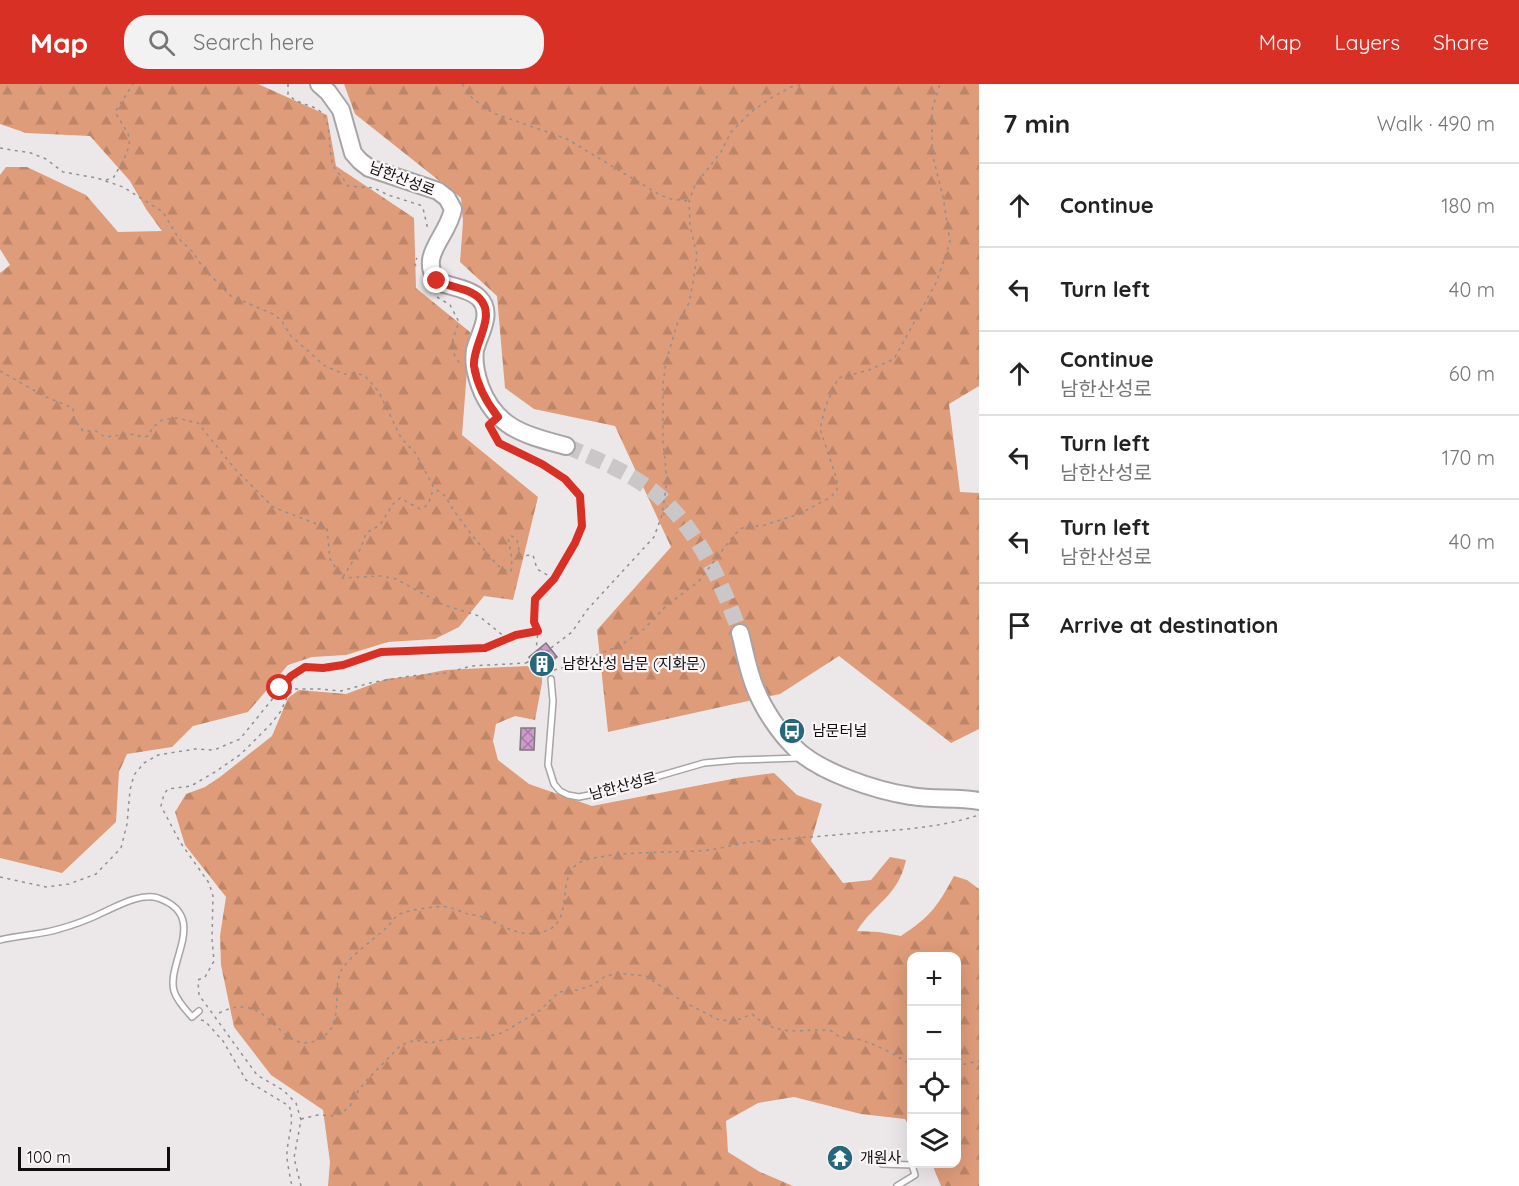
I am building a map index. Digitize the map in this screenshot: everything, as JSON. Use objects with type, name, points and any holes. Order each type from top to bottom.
[{"type":"main road","name":"남한산성로","points":[[319,84],[342,110],[353,153],[360,161],[369,168],[438,191],[447,198],[453,208],[447,228],[431,255],[429,266],[437,281],[473,293],[484,305],[485,320],[475,350],[474,366],[487,402],[498,417],[515,430],[566,446]]},
{"type":"main road","name":"남한산성로","points":[[740,633],[747,665],[756,690],[795,748],[817,763],[850,780],[910,796],[979,801]]},
{"type":"lane","name":"남한산성로","points":[[551,679],[553,701],[548,765],[554,784],[568,795],[579,797],[604,792],[704,763],[796,757],[817,763]]},
{"type":"lane","points":[[0,939],[58,930],[135,899],[152,896],[161,899],[171,903],[179,912],[184,928],[173,989],[182,1007],[192,1017],[199,1011]]},
{"type":"lane","points":[[882,1164],[912,1165],[915,1175],[897,1186]]},
{"type":"path","points":[[105,180],[114,177],[129,145],[129,134],[116,112],[133,84]]},
{"type":"path","points":[[288,84],[288,94],[295,102],[321,112],[327,120],[330,155],[334,169],[343,176],[348,186],[374,188],[420,205],[423,208],[428,230]]},
{"type":"path","points":[[462,84],[473,99],[493,113],[567,140],[671,200],[689,201]]},
{"type":"path","points":[[301,1186],[294,1158],[301,1120],[296,1103],[283,1090],[257,1075],[199,995],[198,980],[205,977],[214,962],[213,896],[209,883],[180,842],[161,806],[164,794],[168,789],[191,786],[241,754],[270,725],[281,711],[288,695],[295,689],[341,691],[374,682],[447,673],[471,666],[526,663],[572,632],[587,610],[654,537],[662,515],[667,481],[663,441],[663,384],[666,362],[677,324],[689,303],[697,255],[690,226],[689,201],[695,185],[721,152],[731,132],[750,113],[791,87],[805,84]]},
{"type":"path","points":[[543,664],[547,672],[573,665],[621,645],[644,629],[665,607],[699,581],[734,535],[742,528],[765,525],[799,514],[831,497],[837,490],[837,480],[820,429],[831,392],[838,378],[869,370],[894,359],[937,281],[950,242],[943,197],[932,153],[932,110],[940,84]]},
{"type":"path","points":[[0,148],[32,153],[46,159],[63,172],[105,180],[123,187],[163,213],[179,239],[231,296],[273,314],[281,320],[291,336],[325,366],[344,374],[356,373],[365,376],[379,392],[401,438],[416,454],[434,488],[445,496],[471,534],[497,565],[508,572],[512,571],[513,559],[508,538],[512,536],[517,540],[520,556],[533,555],[537,569],[554,579]]},
{"type":"path","points":[[417,258],[414,263],[419,268]]},
{"type":"path","points":[[430,291],[450,305],[457,316],[459,322],[452,338],[452,351],[462,366]]},
{"type":"path","points":[[0,371],[50,399],[73,408],[74,419],[83,431],[96,431],[105,437],[130,434],[148,436],[153,427],[162,420],[176,418],[198,423],[235,469],[273,507],[327,528],[330,559],[342,578]]},
{"type":"path","points":[[498,417],[489,425],[499,443],[542,464],[565,479],[580,496],[582,526],[575,543],[554,579],[535,599],[534,622],[538,631],[536,650]]},
{"type":"path","points":[[342,578],[361,548],[366,533],[380,525],[393,504],[400,498],[420,509],[428,505],[434,488]]},
{"type":"path","points":[[342,578],[381,576],[396,579],[444,605],[479,616],[506,638]]},
{"type":"path","points":[[0,877],[46,887],[69,884],[96,874],[121,848],[128,824],[130,790],[134,775],[144,763],[158,755],[195,749],[214,750],[240,739],[286,682],[305,667],[323,668],[343,665],[381,652],[485,648],[506,638],[538,631]]},
{"type":"path","points":[[219,1013],[233,1006],[250,1007],[274,1023],[289,1038],[307,1043],[317,1040],[328,1033],[333,1022],[338,1007],[337,989],[340,972],[346,962],[362,950],[399,914],[445,906],[483,917],[517,933],[534,934],[549,931],[558,924],[563,914],[565,888],[572,870],[585,859],[617,853],[710,850],[758,841],[935,827],[979,815]]},
{"type":"path","points":[[301,1120],[318,1115],[335,1116],[343,1112],[350,1106],[365,1082],[401,1045],[415,1040],[430,1043],[502,1033],[539,1011],[559,992],[593,985],[604,976],[617,973],[646,976],[682,1001],[719,1020],[735,1021],[752,1014],[761,1022],[783,1032],[830,1030],[842,1039],[856,1039],[894,1054],[907,1063]]},
{"type":"path","points":[[192,1017],[205,1021],[223,1041],[246,1080],[289,1106],[292,1112],[287,1158],[292,1186]]},
{"type":"path","points":[[961,1065],[979,1060]]},
{"type":"green space","points":[[0,84],[258,84],[327,115],[336,166],[414,218],[416,288],[470,332],[462,435],[538,497],[513,600],[484,596],[459,627],[435,639],[388,642],[346,655],[312,657],[288,665],[248,712],[193,726],[172,747],[127,754],[119,772],[116,822],[62,873],[0,858],[0,273],[10,265],[0,249],[0,175],[6,167],[27,167],[86,195],[118,232],[162,231],[130,181],[90,136],[26,133],[0,124]]},
{"type":"green space","points":[[344,84],[979,84],[979,386],[949,404],[960,492],[979,493],[979,729],[951,743],[839,656],[780,694],[608,732],[597,630],[671,547],[615,426],[534,409],[505,388],[497,296],[460,262],[463,222],[461,198],[355,114]]},
{"type":"green space","points":[[527,666],[542,673],[535,720],[515,716],[496,724],[493,741],[498,760],[529,784],[592,806],[774,773],[797,795],[822,804],[811,841],[843,883],[871,880],[890,857],[906,860],[898,883],[857,931],[901,936],[920,923],[932,910],[954,876],[967,880],[979,889],[979,1186],[941,1186],[934,1168],[961,1168],[961,952],[907,952],[907,1122],[905,1119],[861,1114],[794,1097],[758,1103],[726,1121],[728,1152],[760,1172],[793,1186],[328,1186],[330,1162],[323,1110],[271,1075],[234,1027],[221,965],[220,936],[226,897],[185,845],[175,812],[186,794],[205,787],[220,777],[272,736],[288,698],[299,690],[346,694],[386,679],[445,670]]},
{"type":"building","name":"남한산성 남문 (지화문)","points":[[546,643],[557,657],[540,671],[529,657]]},
{"type":"building","points":[[521,728],[535,728],[534,750],[520,750]]},
{"type":"tunnel","points":[[566,446],[638,480],[673,510],[708,559],[740,633]]},
{"type":"place","name":"남한산성 남문 (지화문)","points":[[542,664]]},
{"type":"place","name":"남문터널","points":[[792,731]]},
{"type":"place","name":"개원사","points":[[840,1158]]},
{"type":"route","points":[[280,688],[291,676],[305,667],[323,668],[343,665],[381,652],[485,648],[506,638],[538,631],[534,622],[535,599],[554,579],[582,526],[580,496],[574,488],[542,464],[499,443],[492,432],[489,425],[498,417],[487,402],[474,366],[475,350],[486,314],[484,305],[473,293],[449,287],[437,281]]}]
